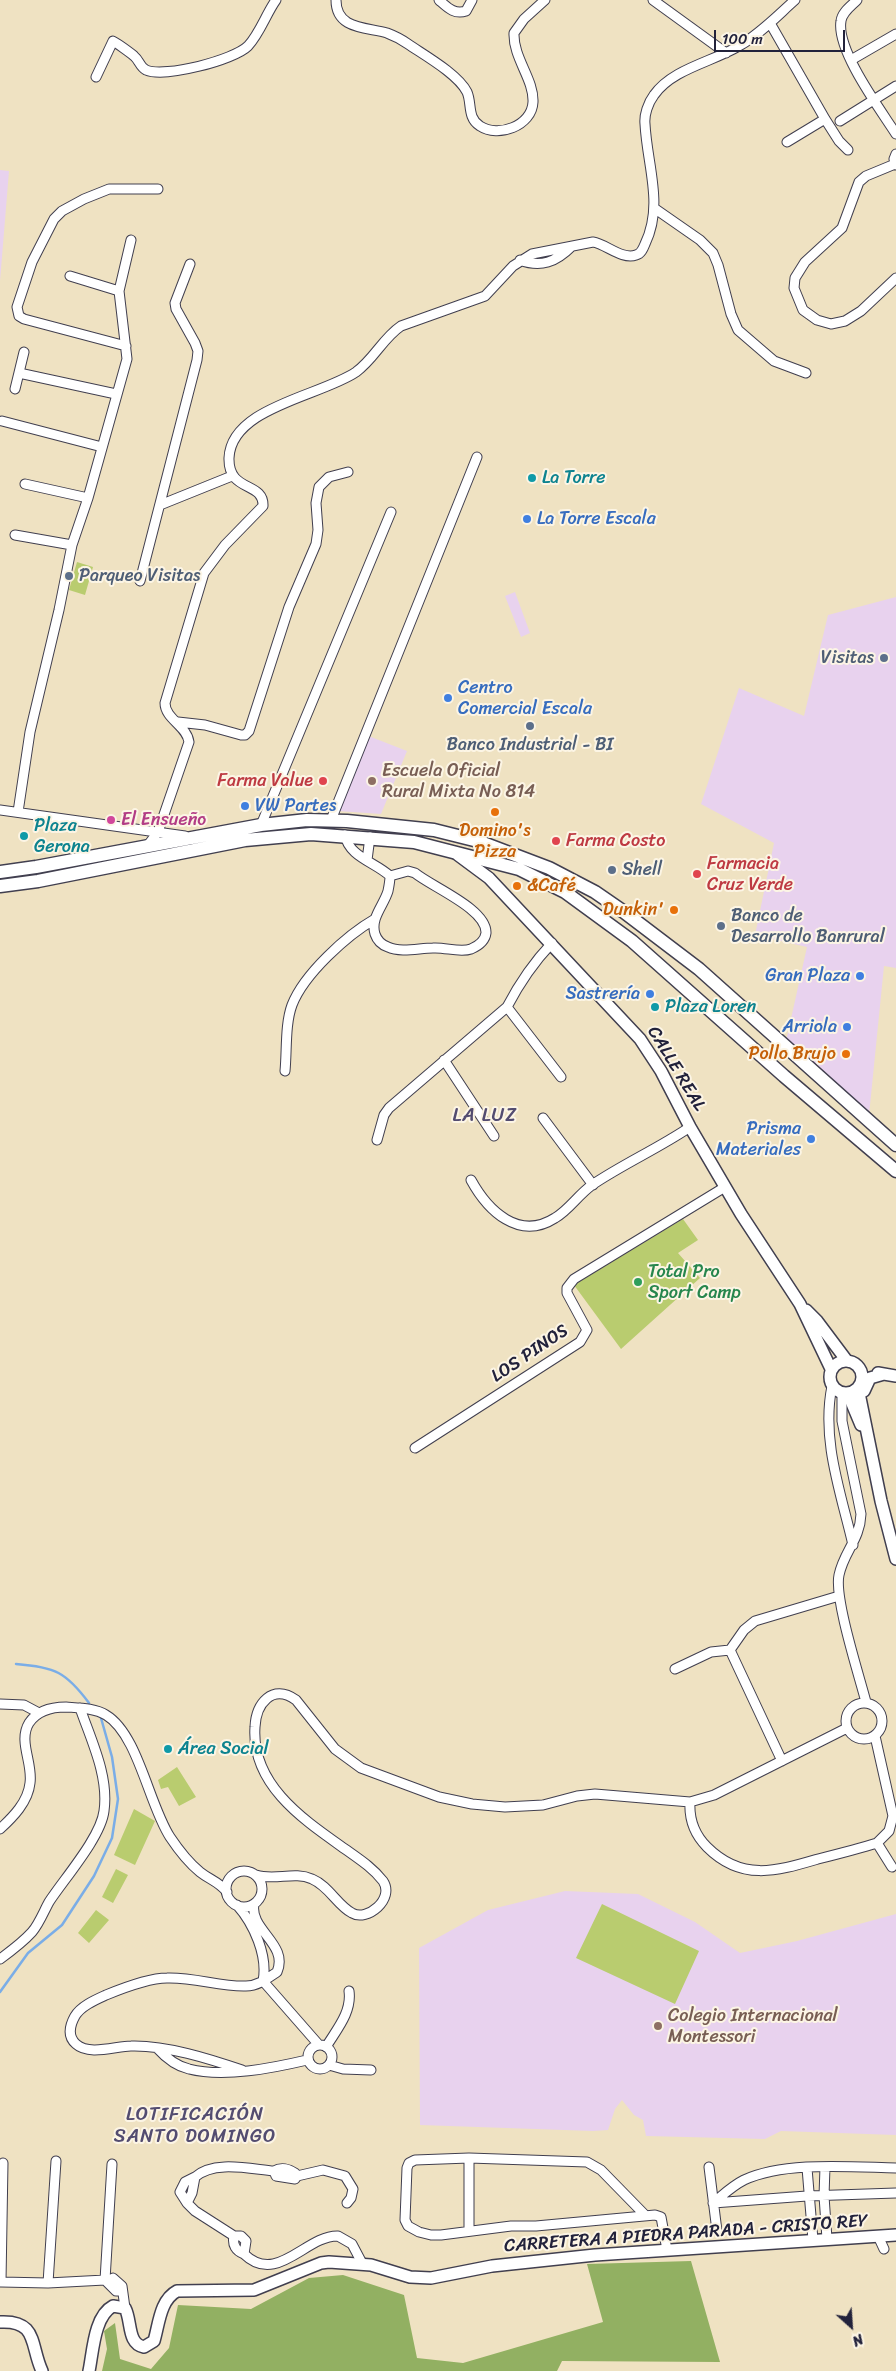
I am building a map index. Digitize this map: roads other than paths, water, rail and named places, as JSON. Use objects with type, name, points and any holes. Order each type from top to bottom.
[{"type":"highway","points":[[0,872],[261,825],[307,820],[331,820],[434,830],[454,834],[524,857],[583,886],[624,912],[674,948],[896,1145]]},
{"type":"highway","points":[[0,886],[38,881],[244,840],[311,834],[370,837],[441,847],[520,869],[566,892],[632,941],[784,1076],[896,1171]]},
{"type":"main road","name":"CALLE REAL","points":[[441,847],[470,862],[489,878],[640,1039],[661,1071],[690,1127],[725,1187],[800,1304],[831,1370]]},
{"type":"main road","points":[[489,878],[500,864]]},
{"type":"main road","name":"CALLE REAL","points":[[800,1304],[817,1320],[847,1361]]},
{"type":"main road","points":[[850,1392],[862,1380],[861,1371],[855,1364],[847,1361],[838,1363],[831,1370],[829,1378],[832,1386],[850,1392],[862,1402]]},
{"type":"main road","points":[[861,1371],[896,1376]]},
{"type":"main road","points":[[884,1374],[870,1378],[864,1388],[862,1402],[881,1501],[896,1559]]},
{"type":"main road","points":[[850,1392],[869,1442]]},
{"type":"main road","name":"CARRETERA A PIEDRA PARADA - CRISTO REY","points":[[125,2308],[133,2341],[138,2346],[144,2347],[154,2341],[163,2308],[171,2294],[177,2291],[254,2290],[321,2263],[362,2263],[410,2277],[431,2278],[492,2266],[595,2255],[896,2235]]},
{"type":"main road","points":[[89,2371],[100,2322],[105,2313],[113,2306],[125,2308]]},
{"type":"main road","points":[[0,2322],[11,2321],[26,2328],[32,2336],[42,2371]]},
{"type":"street","points":[[96,77],[113,41],[132,54],[141,66],[150,71],[187,68],[225,60],[240,52],[252,41],[276,0]]},
{"type":"street","points":[[336,0],[337,11],[351,25],[395,36],[437,64],[462,85],[467,93],[474,121],[485,129],[497,131],[516,127],[523,122],[533,107],[532,93],[516,53],[514,33],[524,19],[545,0]]},
{"type":"street","points":[[439,0],[451,10],[460,13],[470,6],[472,0]]},
{"type":"street","points":[[653,0],[722,51]]},
{"type":"street","points":[[148,845],[158,832],[189,742],[187,735],[178,722],[166,711],[165,703],[204,573],[230,540],[263,506],[263,500],[258,493],[232,476],[229,468],[229,453],[238,434],[251,420],[275,407],[341,380],[357,371],[368,361],[390,334],[401,326],[485,296],[520,260],[538,252],[584,244],[601,243],[617,252],[631,256],[641,252],[648,238],[654,208],[655,187],[645,124],[647,109],[653,96],[662,85],[681,73],[755,36],[794,0]]},
{"type":"street","points":[[857,0],[846,10],[841,21],[843,39],[851,60],[896,134]]},
{"type":"street","points":[[770,22],[839,141],[848,150]]},
{"type":"street","points":[[851,60],[896,34]]},
{"type":"street","points":[[840,121],[896,86]]},
{"type":"street","points":[[787,142],[825,118]]},
{"type":"street","points":[[896,154],[894,159],[895,165],[866,176],[859,182],[842,228],[805,262],[795,278],[794,288],[803,310],[817,320],[831,324],[844,321],[860,311],[896,278]]},
{"type":"street","points":[[126,346],[24,319],[19,316],[17,307],[32,262],[54,219],[62,211],[84,199],[109,189],[158,189]]},
{"type":"street","points":[[654,208],[700,240],[712,253],[718,265],[731,314],[738,330],[774,360],[806,373]]},
{"type":"street","points":[[18,812],[30,732],[59,610],[72,545],[88,498],[127,359],[119,291],[131,240]]},
{"type":"street","points":[[140,581],[197,360],[198,351],[176,309],[175,303],[190,264]]},
{"type":"street","points":[[70,276],[119,291]]},
{"type":"street","points":[[15,389],[24,352]]},
{"type":"street","points":[[19,373],[116,394]]},
{"type":"street","points":[[2,422],[102,447]]},
{"type":"street","points":[[331,820],[477,457]]},
{"type":"street","points":[[178,722],[205,725],[241,735],[245,735],[249,731],[286,616],[316,544],[318,530],[316,503],[319,487],[328,477],[348,472]]},
{"type":"street","points":[[160,505],[232,476]]},
{"type":"street","points":[[25,484],[88,498]]},
{"type":"street","points":[[261,825],[391,512]]},
{"type":"street","points":[[15,535],[72,545]]},
{"type":"street","points":[[0,810],[194,837]]},
{"type":"street","points":[[345,835],[347,845],[354,852],[390,876]]},
{"type":"street","points":[[368,860],[370,837]]},
{"type":"street","points":[[408,871],[415,873],[469,907],[484,924],[486,933],[484,940],[478,945],[463,950],[389,948],[378,939],[374,932],[375,919],[388,892],[390,876],[408,871]]},
{"type":"street","points":[[285,1070],[292,1006],[300,988],[346,940],[375,919]]},
{"type":"street","points":[[377,1140],[384,1115],[389,1108],[507,1007],[527,972],[552,943]]},
{"type":"street","points":[[507,1007],[561,1077]]},
{"type":"street","points":[[444,1060],[494,1136]]},
{"type":"street","points":[[543,1118],[593,1185]]},
{"type":"street","points":[[471,1180],[479,1195],[494,1211],[518,1226],[546,1223],[557,1217],[576,1197],[593,1185],[690,1127]]},
{"type":"street","name":"LOS PINOS","points":[[415,1448],[580,1342],[587,1330],[567,1293],[567,1288],[574,1279],[725,1187]]},
{"type":"street","points":[[832,1386],[828,1411],[832,1459],[853,1544]]},
{"type":"street","points":[[850,1392],[842,1421],[861,1514],[861,1529],[839,1574],[839,1596],[866,1702]]},
{"type":"street","points":[[675,1670],[711,1652],[730,1650],[744,1630],[755,1621],[839,1596]]},
{"type":"street","points":[[730,1650],[782,1761]]},
{"type":"street","points":[[215,1879],[230,1878],[242,1871],[267,1877],[294,1875],[312,1879],[328,1889],[352,1913],[358,1915],[378,1908],[386,1894],[384,1883],[369,1866],[284,1802],[273,1786],[258,1756],[254,1732],[260,1704],[276,1694],[287,1695],[296,1700],[329,1742],[352,1762],[381,1777],[439,1797],[472,1804],[505,1807],[543,1804],[595,1794],[690,1802],[714,1795],[847,1728]]},
{"type":"street","points":[[866,1702],[876,1706],[882,1716],[882,1727],[875,1736],[869,1739],[856,1738],[847,1728],[846,1722],[849,1710],[859,1703],[866,1702]]},
{"type":"street","points":[[0,1704],[24,1705],[40,1713]]},
{"type":"street","points":[[0,1829],[21,1807],[29,1791],[30,1772],[25,1738],[26,1730],[40,1713],[57,1707],[80,1708],[105,1714],[122,1728],[160,1822],[183,1854],[201,1872],[215,1879],[227,1892],[232,1902],[246,1916],[257,1939],[266,1969],[263,1981]]},
{"type":"street","points":[[0,1959],[34,1930],[57,1891],[93,1839],[101,1822],[104,1812],[105,1794],[100,1764],[80,1708]]},
{"type":"street","points":[[690,1802],[689,1811],[693,1824],[704,1844],[722,1859],[747,1869],[776,1871],[877,1843],[889,1831],[893,1816],[875,1736]]},
{"type":"street","points":[[877,1843],[892,1867]]},
{"type":"street","points":[[256,1875],[262,1883],[262,1892]]},
{"type":"street","points":[[242,2070],[158,2048],[133,2046],[86,2049],[76,2044],[70,2034],[71,2024],[78,2012],[93,2001],[135,1985],[165,1978],[193,1978],[247,1986],[263,1981],[277,1972],[280,1960],[274,1944],[254,1916],[254,1904],[269,1884],[279,1876]]},
{"type":"street","points":[[227,1892],[230,1878]]},
{"type":"street","points":[[237,1905],[249,1906],[254,1904]]},
{"type":"street","points":[[263,1981],[332,2057],[330,2065]]},
{"type":"street","points":[[349,1991],[348,2011],[322,2046],[310,2050],[308,2060],[312,2067],[319,2070],[330,2065],[343,2069],[371,2070]]},
{"type":"street","points":[[158,2048],[174,2063],[189,2070],[213,2072],[242,2070],[308,2060]]},
{"type":"street","points":[[644,2214],[601,2170],[587,2162],[469,2158],[415,2160],[409,2163],[405,2213],[408,2226],[431,2235],[511,2226],[574,2223],[644,2214],[661,2216],[667,2250]]},
{"type":"street","points":[[469,2158],[469,2231]]},
{"type":"street","points":[[48,2283],[56,2161]]},
{"type":"street","points":[[3,2163],[1,2282],[48,2283],[107,2280]]},
{"type":"street","points":[[112,2164],[107,2280],[108,2285],[112,2288],[122,2291],[125,2308]]},
{"type":"street","points":[[709,2167],[717,2231]]},
{"type":"street","points":[[714,2203],[735,2185],[764,2174],[825,2167],[896,2168]]},
{"type":"street","points":[[825,2167],[824,2196],[827,2239]]},
{"type":"street","points":[[347,2204],[351,2198],[353,2188],[345,2176],[323,2170],[297,2176],[295,2172],[279,2168],[274,2171],[238,2168],[208,2169],[186,2182],[180,2192],[187,2203],[196,2211],[234,2236],[234,2245],[239,2251],[258,2263],[268,2264],[284,2261],[316,2242],[338,2236],[352,2244],[362,2263]]},
{"type":"street","points":[[807,2168],[813,2240]]},
{"type":"street","points":[[714,2203],[808,2196],[896,2193]]},
{"type":"street","points":[[878,2236],[884,2249]]},
{"type":"waterway","points":[[16,1664],[41,1667],[58,1673],[73,1684],[89,1703]]},
{"type":"waterway","points":[[0,1992],[28,1953],[62,1925],[94,1876],[112,1838],[118,1799],[112,1757],[101,1718]]},
{"type":"place","name":"La Torre","points":[[532,478]]},
{"type":"place","name":"La Torre Escala","points":[[527,519]]},
{"type":"place","name":"Parqueo Visitas","points":[[69,576]]},
{"type":"place","name":"Visitas","points":[[884,658]]},
{"type":"place","name":"Centro Comercial Escala","points":[[448,698]]},
{"type":"place","name":"Banco Industrial - BI","points":[[530,726]]},
{"type":"place","name":"Farma Value","points":[[323,781]]},
{"type":"place","name":"Escuela Oficial Rural Mixta No 814","points":[[372,781]]},
{"type":"place","name":"VW Partes","points":[[245,806]]},
{"type":"place","name":"Domino's Pizza","points":[[495,812]]},
{"type":"place","name":"El Ensueño","points":[[111,820]]},
{"type":"place","name":"Plaza Gerona","points":[[24,836]]},
{"type":"place","name":"Farma Costo","points":[[556,841]]},
{"type":"place","name":"Shell","points":[[612,870]]},
{"type":"place","name":"Farmacia Cruz Verde","points":[[697,874]]},
{"type":"place","name":"&Café","points":[[517,886]]},
{"type":"place","name":"Dunkin'","points":[[674,910]]},
{"type":"place","name":"Banco de Desarrollo Banrural","points":[[721,926]]},
{"type":"place","name":"Gran Plaza","points":[[860,976]]},
{"type":"place","name":"Sastrería","points":[[650,994]]},
{"type":"place","name":"Plaza Loren","points":[[655,1007]]},
{"type":"place","name":"Arriola","points":[[847,1027]]},
{"type":"place","name":"Pollo Brujo","points":[[846,1054]]},
{"type":"place","name":"Prisma Materiales","points":[[811,1139]]},
{"type":"place","name":"Total Pro Sport Camp","points":[[638,1282]]},
{"type":"place","name":"Área Social","points":[[168,1749]]},
{"type":"place","name":"Colegio Internacional Montessori","points":[[658,2026]]},
{"type":"district","name":"LA LUZ","points":[[485,1116]]},
{"type":"district","name":"LOTIFICACIÓN SANTO DOMINGO","points":[[195,2126]]}]
